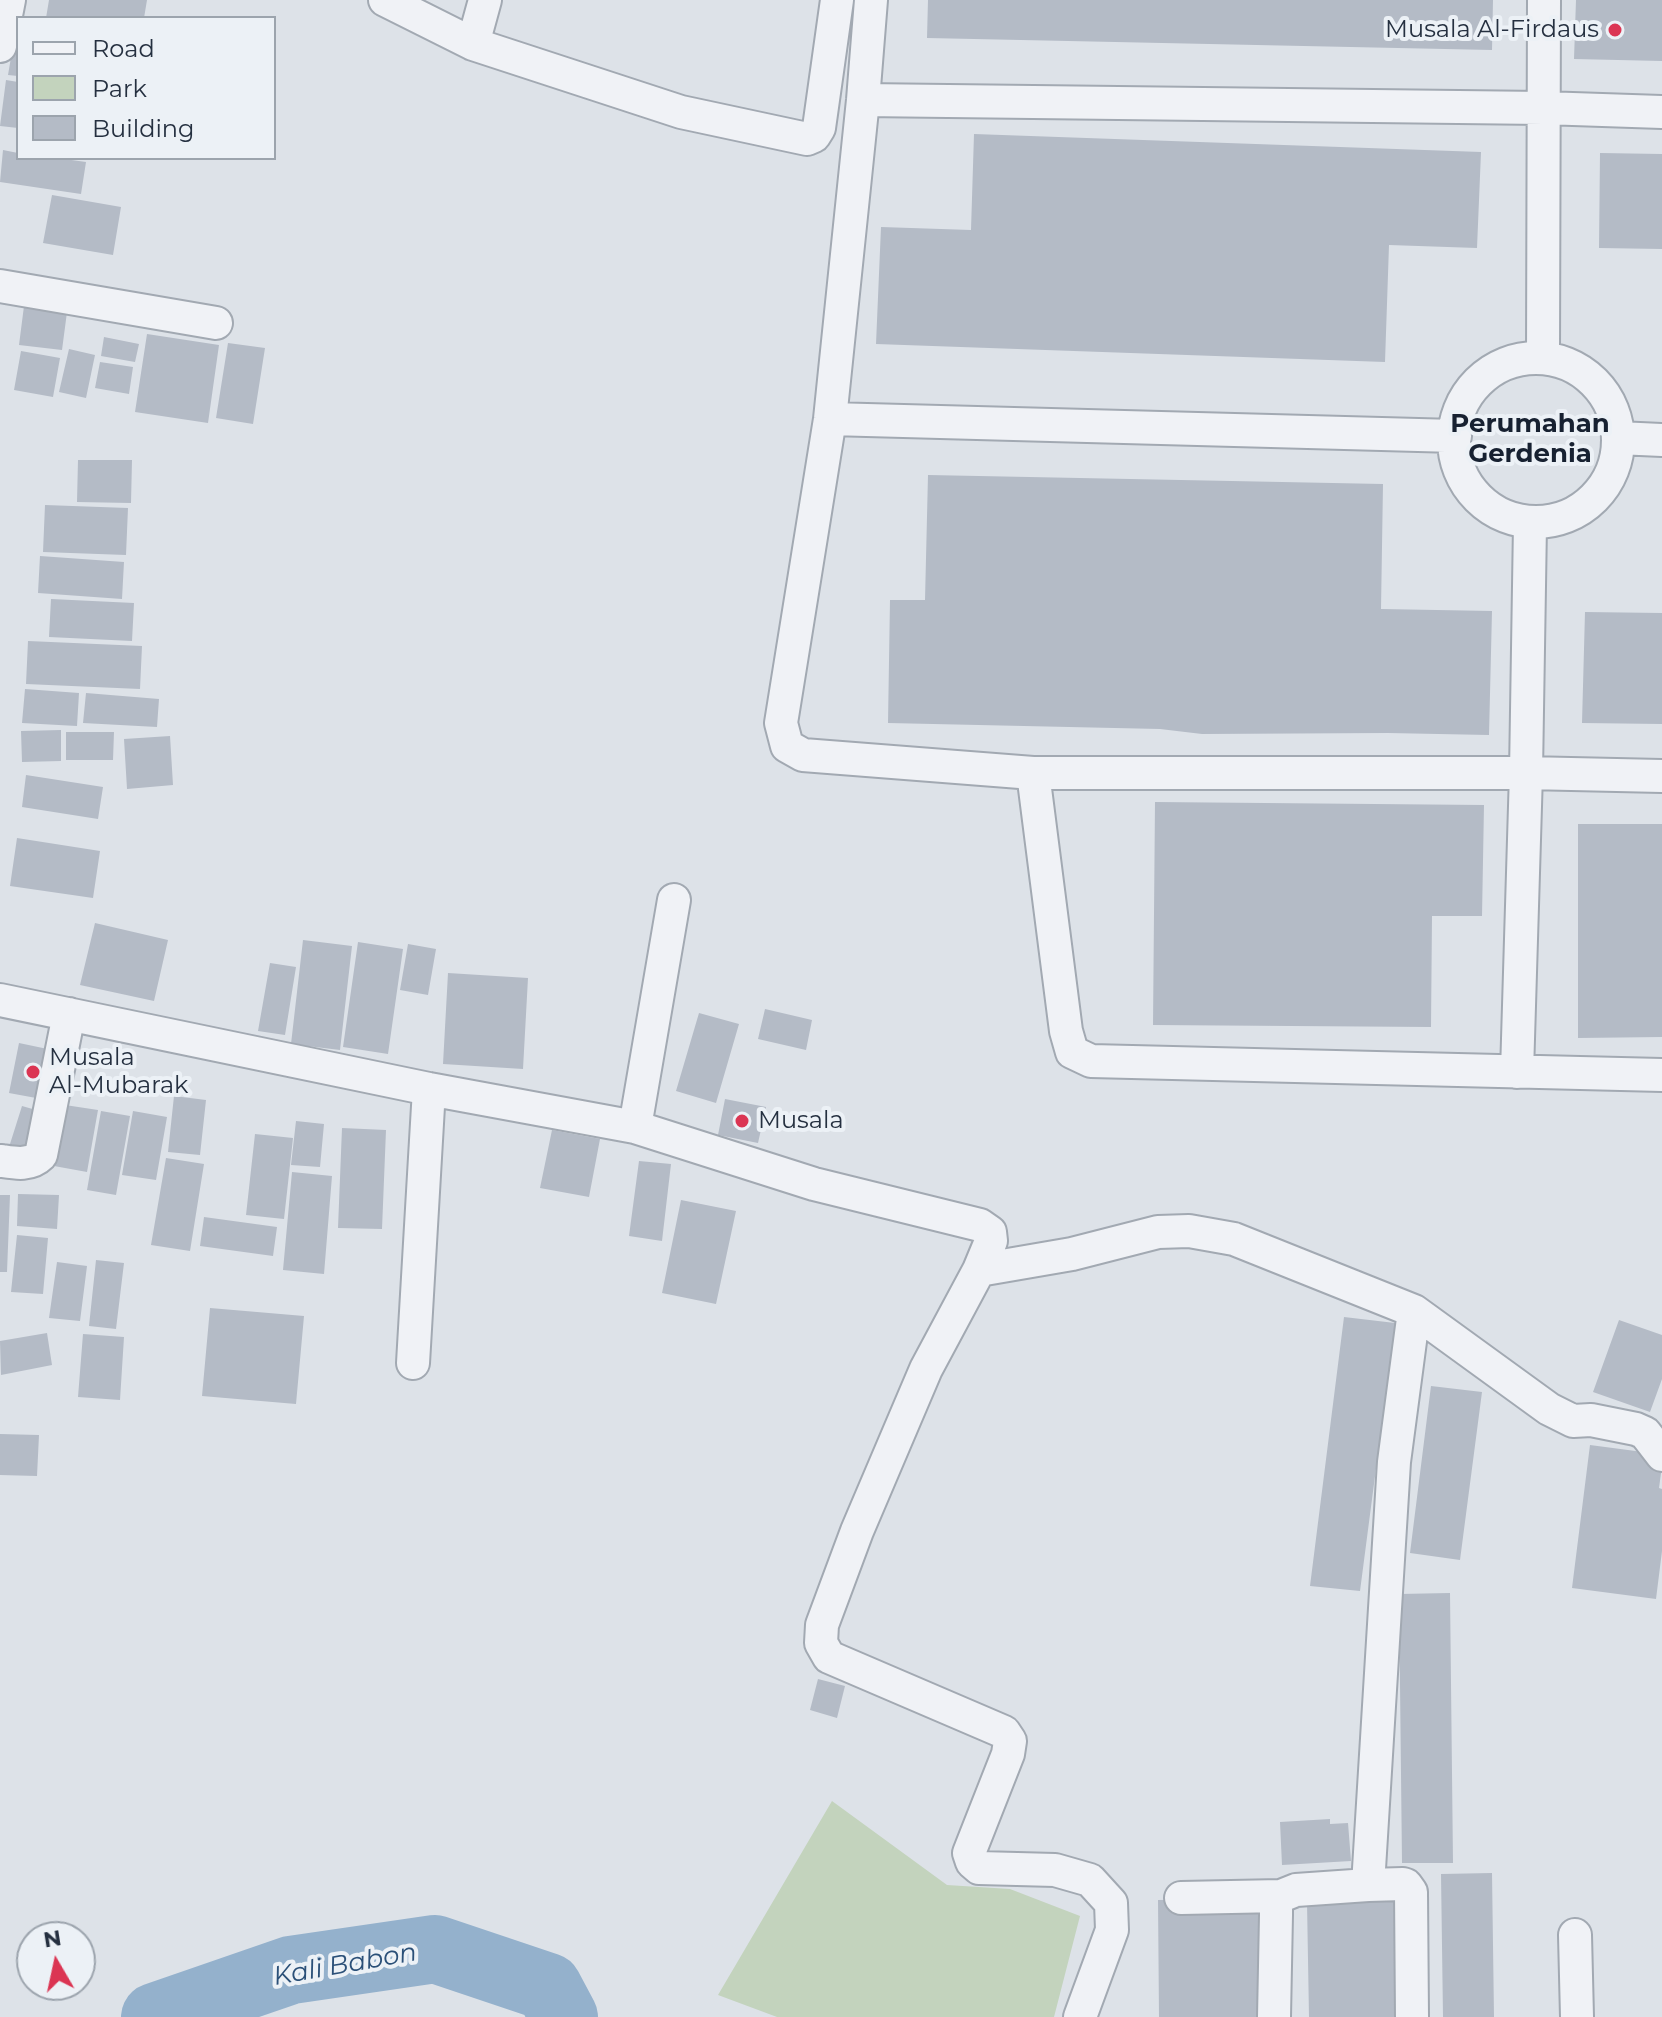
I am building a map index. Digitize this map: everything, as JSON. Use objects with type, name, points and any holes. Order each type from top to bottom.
[{"type":"street","points":[[0,46],[9,0]]},
{"type":"street","points":[[385,0],[473,44],[681,112],[807,139],[814,136],[819,128],[837,0]]},
{"type":"street","points":[[473,44],[485,0]]},
{"type":"street","points":[[871,0],[830,419],[781,723],[787,746],[803,755],[1033,773],[1662,776]]},
{"type":"street","points":[[1543,356],[1544,0]]},
{"type":"street","points":[[863,100],[1662,112]]},
{"type":"street","points":[[0,286],[216,323]]},
{"type":"street","points":[[1543,356],[1581,371],[1597,384],[1610,402],[1618,438],[1615,464],[1606,483],[1592,500],[1575,512],[1530,524],[1493,509],[1476,495],[1464,478],[1456,458],[1455,436],[1458,415],[1467,396],[1481,380],[1498,367],[1543,356]]},
{"type":"street","points":[[830,419],[1455,436]]},
{"type":"street","points":[[1618,438],[1662,440]]},
{"type":"street","points":[[1517,1072],[1530,524]]},
{"type":"street","points":[[1033,773],[1066,1031],[1072,1052],[1091,1061],[1662,1075]]},
{"type":"street","points":[[635,1127],[674,900]]},
{"type":"street","points":[[0,1000],[429,1089],[635,1127],[814,1184],[980,1225],[990,1232],[991,1241],[979,1270],[926,1369],[857,1531],[822,1625],[821,1643],[829,1657],[1004,1732],[1010,1741],[1008,1754],[969,1853],[972,1862],[979,1868],[1055,1870],[1090,1880],[1111,1903],[1112,1930],[1080,2017]]},
{"type":"street","points":[[2,1161],[20,1164],[36,1160],[41,1155],[69,1014]]},
{"type":"street","points":[[413,1363],[429,1089]]},
{"type":"street","points":[[979,1270],[1072,1254],[1158,1232],[1189,1231],[1234,1239],[1414,1311],[1549,1409],[1573,1421],[1591,1420],[1636,1429],[1645,1433],[1662,1455]]},
{"type":"street","points":[[1368,1885],[1394,1462],[1414,1311]]},
{"type":"street","points":[[1181,1898],[1281,1896],[1296,1890],[1406,1885],[1411,1892],[1412,2017]]},
{"type":"street","points":[[1274,2017],[1276,1904],[1281,1896]]},
{"type":"street","points":[[1575,1935],[1577,2017]]},
{"type":"green space","points":[[832,1801],[947,1885],[1010,1889],[1080,1916],[1054,2017],[777,2017],[718,1995]]},
{"type":"building","points":[[49,0],[147,0],[144,16],[46,16]]},
{"type":"building","points":[[928,0],[1493,0],[1492,50],[927,38]]},
{"type":"building","name":"Musala Al-Firdaus","points":[[1576,0],[1662,0],[1662,61],[1574,59]]},
{"type":"building","points":[[16,28],[16,76],[8,75]]},
{"type":"building","points":[[6,80],[16,82],[16,128],[0,126]]},
{"type":"building","points":[[974,134],[1481,152],[1477,248],[1389,245],[1385,362],[876,344],[881,227],[971,230]]},
{"type":"building","points":[[3,150],[16,153],[16,160],[86,162],[81,194],[0,182]]},
{"type":"building","points":[[1600,153],[1662,154],[1662,249],[1599,248]]},
{"type":"building","points":[[52,195],[121,207],[113,255],[43,243]]},
{"type":"building","points":[[24,306],[67,312],[62,350],[19,345]]},
{"type":"building","points":[[147,334],[219,345],[208,423],[135,412]]},
{"type":"building","points":[[104,337],[139,344],[135,362],[101,356]]},
{"type":"building","points":[[228,343],[265,348],[253,424],[216,418]]},
{"type":"building","points":[[69,349],[95,355],[86,398],[59,392]]},
{"type":"building","points":[[21,351],[60,358],[53,397],[14,390]]},
{"type":"building","points":[[100,362],[133,367],[129,394],[95,388]]},
{"type":"building","points":[[78,460],[132,460],[131,503],[77,502]]},
{"type":"building","points":[[928,475],[1383,484],[1381,609],[1492,611],[1489,735],[1202,734],[1160,729],[888,723],[890,600],[925,600]]},
{"type":"building","points":[[45,505],[128,508],[126,555],[43,552]]},
{"type":"building","points":[[40,556],[124,562],[122,599],[38,593]]},
{"type":"building","points":[[51,599],[134,603],[132,641],[49,637]]},
{"type":"building","points":[[1585,612],[1662,613],[1662,724],[1582,723]]},
{"type":"building","points":[[28,641],[142,646],[140,689],[26,684]]},
{"type":"building","points":[[25,689],[79,693],[77,726],[22,723]]},
{"type":"building","points":[[86,693],[159,699],[157,727],[83,723]]},
{"type":"building","points":[[61,730],[61,761],[22,762],[21,731]]},
{"type":"building","points":[[66,732],[114,732],[113,760],[66,760]]},
{"type":"building","points":[[170,736],[173,785],[127,789],[124,739]]},
{"type":"building","points":[[26,775],[103,787],[98,819],[22,807]]},
{"type":"building","points":[[1155,802],[1484,805],[1482,916],[1432,916],[1431,1027],[1153,1025]]},
{"type":"building","points":[[1578,824],[1662,824],[1662,1037],[1578,1038]]},
{"type":"building","points":[[17,838],[100,851],[93,898],[10,886]]},
{"type":"building","points":[[95,923],[168,940],[154,1001],[80,985]]},
{"type":"building","points":[[303,940],[352,946],[340,1050],[291,1044]]},
{"type":"building","points":[[358,942],[403,949],[388,1054],[343,1047]]},
{"type":"building","points":[[408,944],[436,949],[428,995],[400,990]]},
{"type":"building","points":[[270,963],[296,967],[285,1035],[258,1031]]},
{"type":"building","points":[[448,973],[528,978],[523,1069],[443,1064]]},
{"type":"building","points":[[765,1009],[812,1020],[806,1050],[758,1039]]},
{"type":"building","points":[[699,1013],[739,1024],[716,1103],[676,1091]]},
{"type":"building","name":"Musala Al-Mubarak","points":[[19,1043],[57,1051],[47,1100],[9,1093]]},
{"type":"building","points":[[174,1096],[206,1100],[200,1155],[168,1152]]},
{"type":"building","name":"Musala","points":[[725,1099],[766,1107],[758,1143],[718,1135]]},
{"type":"building","points":[[65,1105],[98,1110],[87,1172],[54,1166]]},
{"type":"building","points":[[22,1106],[43,1112],[32,1150],[10,1144]]},
{"type":"building","points":[[101,1111],[130,1116],[116,1195],[87,1190]]},
{"type":"building","points":[[133,1111],[167,1117],[156,1180],[122,1175]]},
{"type":"building","points":[[296,1121],[324,1124],[320,1167],[291,1165]]},
{"type":"building","points":[[342,1128],[386,1130],[382,1229],[338,1228]]},
{"type":"building","points":[[552,1130],[600,1139],[589,1197],[540,1188]]},
{"type":"building","points":[[255,1134],[293,1138],[284,1219],[246,1215]]},
{"type":"building","points":[[166,1158],[204,1164],[190,1251],[151,1245]]},
{"type":"building","points":[[639,1161],[671,1164],[662,1241],[629,1236]]},
{"type":"building","points":[[292,1172],[332,1176],[324,1274],[283,1270]]},
{"type":"building","points":[[18,1194],[59,1195],[57,1229],[17,1226]]},
{"type":"building","points":[[0,1195],[10,1195],[7,1272],[0,1272]]},
{"type":"building","points":[[681,1200],[736,1211],[716,1304],[662,1293]]},
{"type":"building","points":[[204,1217],[277,1227],[273,1256],[200,1246]]},
{"type":"building","points":[[17,1235],[48,1238],[43,1294],[11,1292]]},
{"type":"building","points":[[96,1260],[124,1263],[116,1329],[89,1326]]},
{"type":"building","points":[[57,1262],[87,1266],[80,1321],[49,1318]]},
{"type":"building","points":[[210,1308],[304,1316],[296,1404],[202,1396]]},
{"type":"building","points":[[1344,1317],[1395,1323],[1360,1591],[1310,1586]]},
{"type":"building","points":[[1619,1320],[1662,1335],[1662,1379],[1650,1412],[1593,1392]]},
{"type":"building","points":[[47,1333],[52,1365],[1,1375],[0,1341]]},
{"type":"building","points":[[83,1334],[124,1337],[120,1400],[78,1397]]},
{"type":"building","points":[[1431,1386],[1482,1392],[1460,1560],[1410,1553]]},
{"type":"building","points":[[0,1434],[39,1435],[37,1476],[0,1475]]},
{"type":"building","points":[[1590,1445],[1643,1452],[1662,1466],[1659,1488],[1662,1489],[1662,1551],[1656,1599],[1572,1588]]},
{"type":"building","points":[[1450,1593],[1453,1863],[1402,1863],[1399,1594]]},
{"type":"building","points":[[818,1679],[845,1686],[837,1718],[810,1710]]},
{"type":"building","points":[[1330,1819],[1330,1824],[1348,1823],[1351,1861],[1282,1865],[1280,1822]]},
{"type":"building","points":[[1492,1873],[1494,2017],[1443,2017],[1441,1874]]},
{"type":"building","points":[[1268,1899],[1261,2017],[1159,2017],[1158,1900]]},
{"type":"building","points":[[1409,1900],[1410,2017],[1309,2017],[1307,1902]]},
{"type":"waterway","name":"Kali Babon","points":[[155,2017],[291,1970],[435,1949],[548,1987],[564,2017]]},
{"type":"place","name":"Musala Al-Firdaus","points":[[1615,30]]},
{"type":"place","name":"Musala Al-Mubarak","points":[[33,1072]]},
{"type":"place","name":"Musala","points":[[742,1121]]},
{"type":"district","name":"Perumahan Gerdenia","points":[[1530,439]]}]
